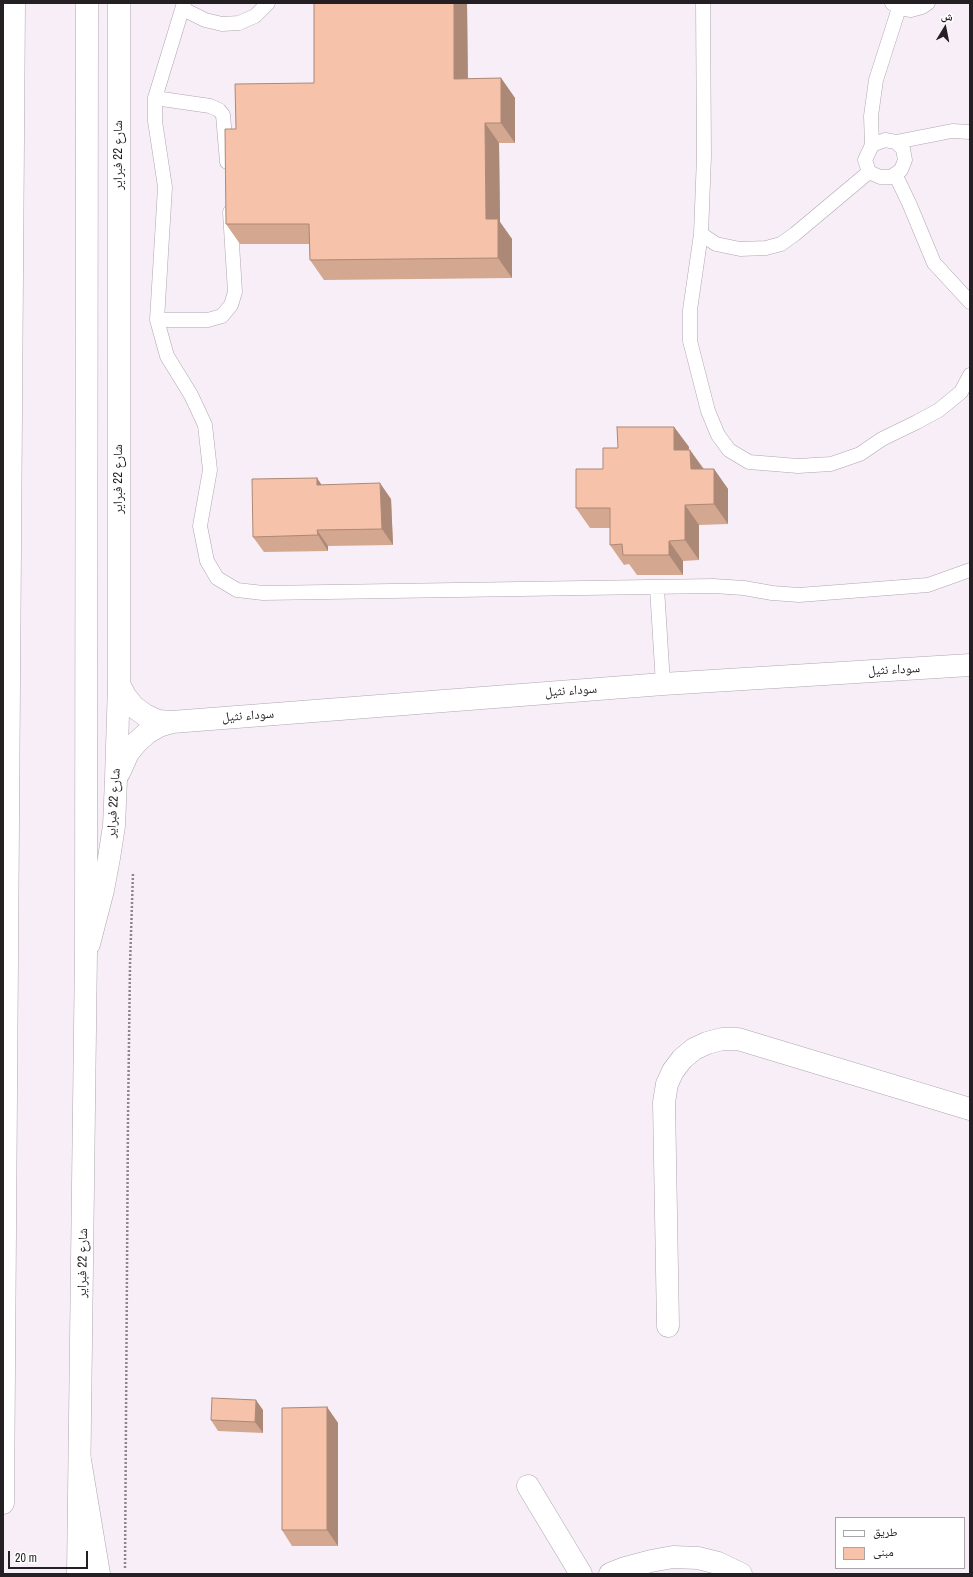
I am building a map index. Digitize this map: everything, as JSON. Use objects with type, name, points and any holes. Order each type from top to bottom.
[{"type":"main road","points":[[3,1503],[14,3]]},
{"type":"main road","name":"شارع 22 فبراير","points":[[78,1574],[86,951],[87,3]]},
{"type":"main road","name":"شارع 22 فبراير","points":[[86,951],[96,920],[110,858],[114,826],[116,779],[119,684],[119,3]]},
{"type":"main road","name":"سوداء نثيل","points":[[119,684],[125,696],[134,707],[145,715],[158,721],[172,722],[663,684],[970,665]]},
{"type":"main road","name":"سوداء نثيل","points":[[116,779],[128,753],[137,742],[147,733],[159,726],[172,722]]},
{"type":"main road","points":[[668,1326],[664,1102],[667,1084],[673,1071],[682,1059],[694,1049],[707,1043],[722,1039],[738,1039],[970,1108]]},
{"type":"main road","points":[[80,1460],[99,1574]]},
{"type":"main road","points":[[528,1486],[581,1574]]},
{"type":"main road","points":[[610,1574],[625,1568],[672,1557],[698,1558],[741,1574]]},
{"type":"lane","points":[[268,3],[255,16],[239,23],[228,24],[205,20],[183,6],[155,98],[155,121],[164,187],[157,320],[166,356],[192,395],[205,425],[210,470],[200,526],[207,561],[217,578],[236,590],[263,593],[713,586],[744,588],[772,593],[800,595],[928,585],[970,570]]},
{"type":"lane","points":[[703,3],[704,156],[701,234],[690,310],[690,341],[708,411],[718,435],[729,450],[749,462],[798,466],[831,464],[860,454],[882,439],[939,410],[961,392],[970,375]]},
{"type":"lane","points":[[896,142],[903,149],[905,160],[901,170],[891,177],[880,177],[869,172],[865,160],[872,145],[871,116],[876,80],[896,5],[911,10],[922,7],[928,3]]},
{"type":"lane","points":[[155,98],[210,106],[218,110],[223,115],[228,176]]},
{"type":"lane","points":[[872,145],[885,140],[896,142],[952,131],[970,132]]},
{"type":"lane","points":[[701,234],[716,244],[740,249],[766,248],[781,244],[869,172]]},
{"type":"lane","points":[[895,174],[934,263],[970,302]]},
{"type":"lane","points":[[157,320],[208,320],[222,316],[231,305],[235,292],[229,199]]},
{"type":"lane","points":[[657,588],[663,684]]},
{"type":"path","points":[[125,1574],[130,965],[134,868]]},
{"type":"building","points":[[314,3],[454,3],[454,79],[501,78],[501,123],[485,123],[486,219],[498,219],[498,258],[310,260],[309,224],[226,224],[225,129],[236,129],[235,84],[314,83]]},
{"type":"building","points":[[617,427],[674,427],[674,450],[690,450],[691,469],[714,469],[714,504],[685,505],[685,540],[669,541],[669,555],[623,555],[622,544],[610,545],[610,508],[576,508],[576,469],[603,469],[603,448],[618,448]]},
{"type":"building","points":[[317,478],[317,485],[380,483],[382,529],[317,530],[318,535],[253,537],[252,479]]},
{"type":"building","points":[[212,1398],[256,1400],[255,1422],[211,1420]]},
{"type":"building","points":[[327,1407],[327,1530],[282,1530],[282,1408]]}]
